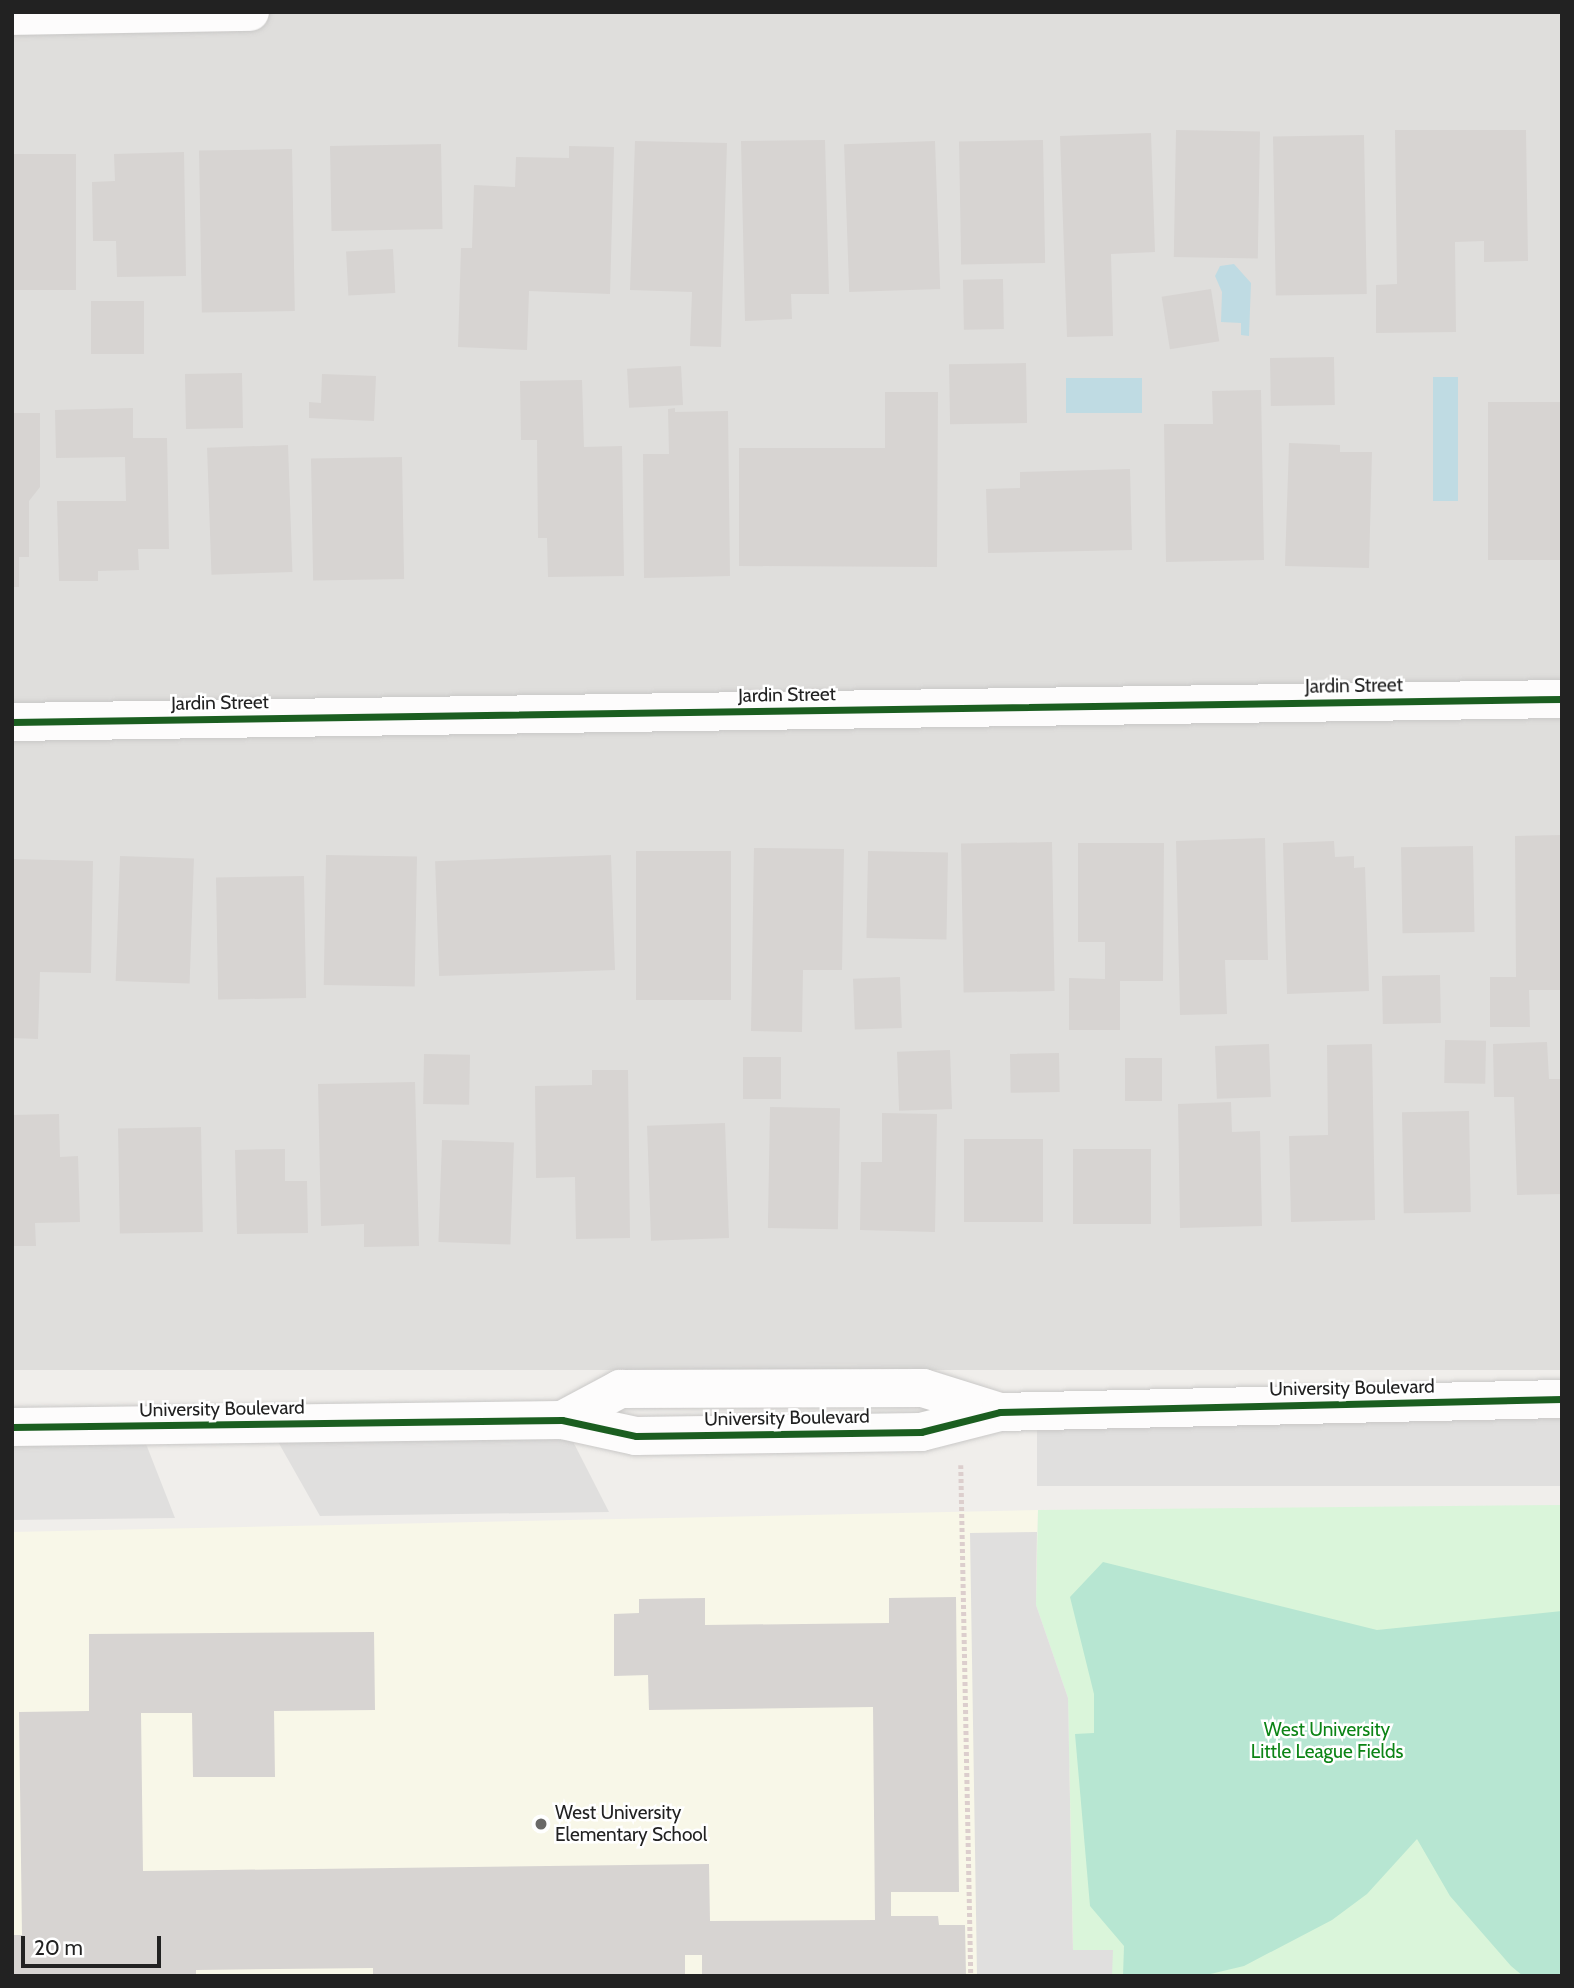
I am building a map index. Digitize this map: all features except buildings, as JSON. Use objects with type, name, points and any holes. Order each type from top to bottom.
[{"type":"street","points":[[12,16],[250,12]]},
{"type":"street","name":"Jardin Street","points":[[12,722],[1562,699]]},
{"type":"street","name":"University Boulevard","points":[[12,1427],[562,1420],[636,1436],[921,1432],[1000,1412],[1562,1399]]},
{"type":"path","points":[[961,1507],[971,1976]]},
{"type":"shaded area","points":[[12,12],[1562,12],[1562,1370],[12,1370]]},
{"type":"shaded area","points":[[1037,1399],[1562,1399],[1562,1486],[1037,1486]]},
{"type":"shaded area","points":[[562,1420],[609,1512],[320,1516],[268,1424]]},
{"type":"shaded area","points":[[139,1426],[175,1518],[12,1520],[12,1427]]},
{"type":"shaded area","name":"West University Elementary School","points":[[1038,1510],[1036,1605],[1112,1976],[12,1976],[12,1532]]},
{"type":"shaded area","points":[[1037,1532],[1036,1605],[1068,1698],[1073,1950],[1113,1950],[1112,1976],[977,1976],[970,1533]]},
{"type":"green space","name":"West University Little League Fields","points":[[1562,1505],[1562,1976],[1112,1976],[1073,1950],[1068,1698],[1036,1605],[1038,1510]]},
{"type":"green space","name":"West University Little League Fields","points":[[1103,1562],[1377,1630],[1562,1611],[1562,1976],[1523,1976],[1511,1966],[1450,1896],[1417,1839],[1367,1894],[1332,1920],[1244,1966],[1202,1976],[1123,1976],[1124,1946],[1090,1906],[1075,1734],[1094,1733],[1094,1694],[1070,1597]]},
{"type":"water","points":[[1234,264],[1251,283],[1249,336],[1241,335],[1241,323],[1221,322],[1222,292],[1215,276],[1220,266]]},
{"type":"water","points":[[1433,377],[1458,377],[1458,501],[1433,501]]},
{"type":"water","points":[[1066,378],[1142,378],[1142,413],[1066,413]]},
{"type":"cycle path","points":[[12,722],[1562,699]]},
{"type":"cycle path","points":[[12,1427],[562,1420],[636,1436],[921,1432],[1000,1412],[1562,1399]]},
{"type":"place","name":"West University Elementary School","points":[[541,1824]]}]
